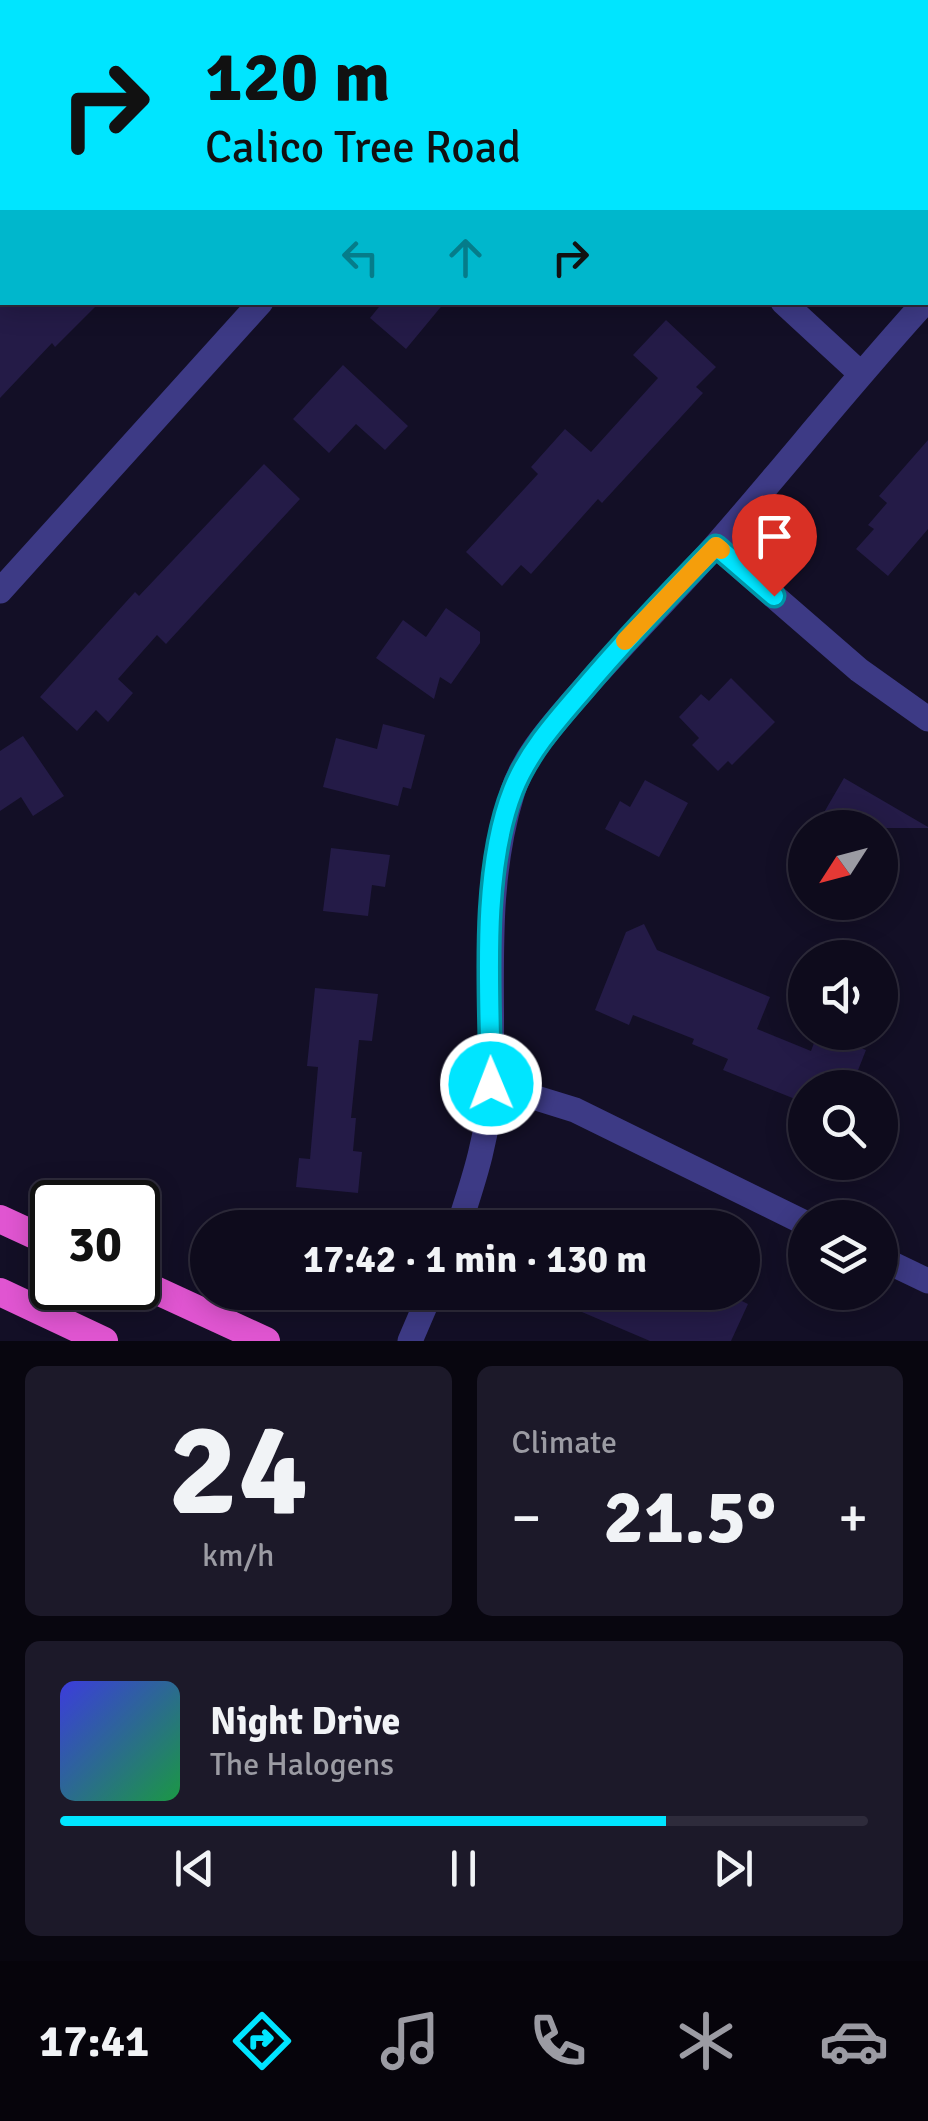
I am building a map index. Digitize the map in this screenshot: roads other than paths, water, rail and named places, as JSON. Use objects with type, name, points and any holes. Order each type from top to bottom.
[{"type":"highway","points":[[0,1218],[30,1232]]},
{"type":"highway","points":[[0,1292],[104,1341]]},
{"type":"highway","points":[[160,1292],[266,1341]]},
{"type":"street","points":[[0,591],[258,305]]},
{"type":"street","points":[[786,305],[860,373]]},
{"type":"street","points":[[464,1210],[479,1168],[491,1084],[494,866],[512,790],[540,740],[626,639],[716,546],[860,373],[922,305]]},
{"type":"street","points":[[716,546],[859,670],[928,719]]},
{"type":"street","points":[[491,1084],[575,1110],[788,1215]]},
{"type":"street","points":[[898,1267],[928,1281]]},
{"type":"street","points":[[410,1341],[424,1310]]}]
